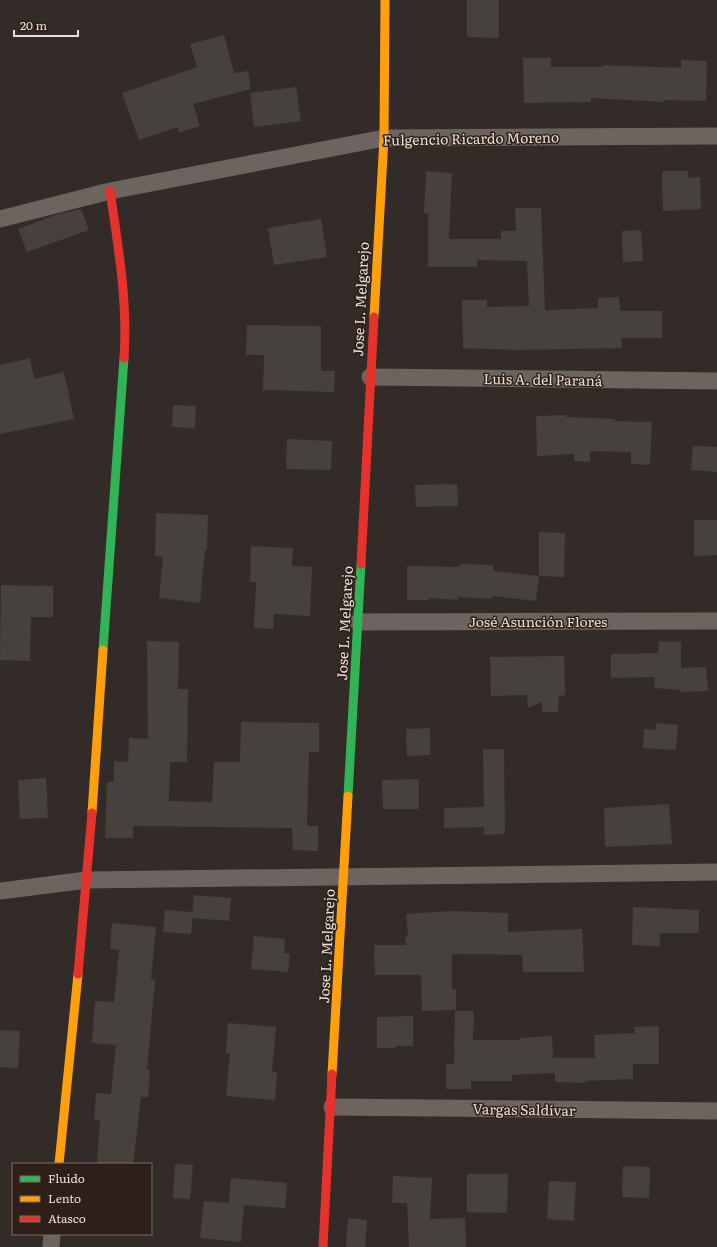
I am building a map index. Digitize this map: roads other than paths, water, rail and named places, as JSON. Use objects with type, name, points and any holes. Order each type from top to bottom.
[{"type":"street","name":"Jose L. Melgarejo","points":[[323,1247],[332,1107],[384,138],[384,0]]},
{"type":"street","name":"Fulgencio Ricardo Moreno","points":[[0,219],[110,191],[384,138],[717,136]]},
{"type":"street","points":[[59,1163],[87,880],[126,336],[118,245],[110,191]]},
{"type":"street","name":"Luis A. del Paraná","points":[[370,377],[717,381]]},
{"type":"street","name":"José Asunción Flores","points":[[358,622],[717,621]]},
{"type":"street","points":[[0,891],[87,880],[717,872]]},
{"type":"street","name":"Vargas Saldívar","points":[[332,1107],[717,1111]]},
{"type":"street","points":[[51,1247],[52,1235]]}]
